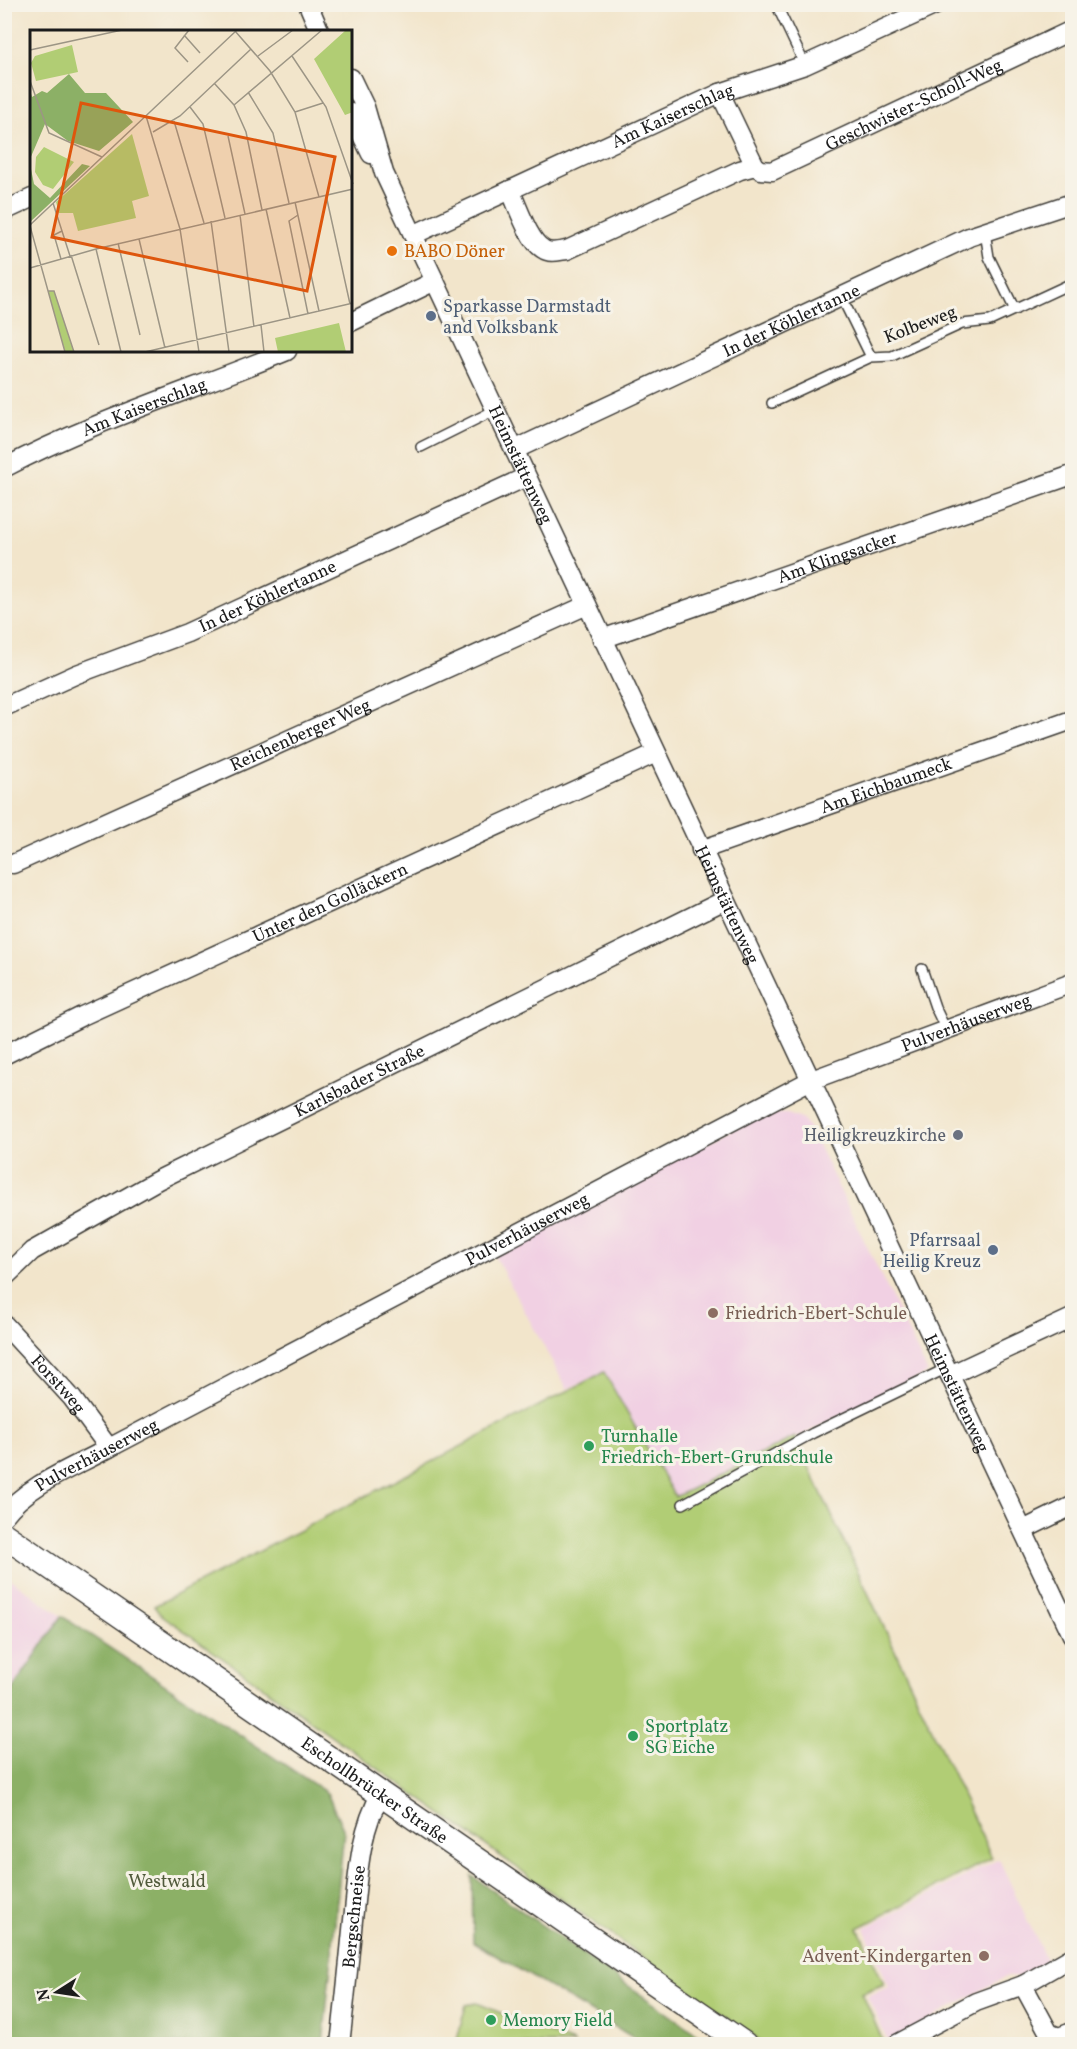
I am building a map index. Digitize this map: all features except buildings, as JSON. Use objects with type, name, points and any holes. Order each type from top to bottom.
[{"type":"main road","name":"Eschollbrücker Straße","points":[[4,1535],[744,2044]]},
{"type":"street","name":"Am Kaiserschlag","points":[[413,235],[720,93],[805,66],[938,4]]},
{"type":"street","points":[[310,5],[319,30]]},
{"type":"street","name":"Geschwister-Scholl-Weg","points":[[510,190],[533,240],[544,250],[555,252],[567,250],[740,170],[755,166],[761,170],[772,171],[1072,30]]},
{"type":"street","name":"Heimstättenweg","points":[[352,80],[365,107],[384,173],[809,1081],[1072,1635]]},
{"type":"street","points":[[720,93],[755,166]]},
{"type":"street","name":"Heimstättenweg","points":[[352,115],[374,159],[384,173]]},
{"type":"street","points":[[4,211],[30,199]]},
{"type":"street","name":"In der Köhlertanne","points":[[514,450],[841,296],[985,232],[1072,203]]},
{"type":"street","points":[[352,322],[435,282]]},
{"type":"street","name":"Am Kaiserschlag","points":[[4,468],[112,418],[285,352]]},
{"type":"street","name":"Am Klingsacker","points":[[602,639],[1072,475]]},
{"type":"street","name":"In der Köhlertanne","points":[[4,706],[77,674],[206,625],[526,477]]},
{"type":"street","name":"Reichenberger Weg","points":[[13,864],[586,605]]},
{"type":"street","name":"Am Eichbaumeck","points":[[701,850],[1072,720]]},
{"type":"street","name":"Unter den Golläckern","points":[[4,1055],[82,1016],[656,753]]},
{"type":"street","name":"Karlsbader Straße","points":[[4,1278],[32,1251],[158,1180],[724,900]]},
{"type":"street","name":"Pulverhäuserweg","points":[[4,1516],[15,1503],[32,1490],[109,1448],[809,1081],[1072,983]]},
{"type":"street","points":[[949,1372],[1072,1318]]},
{"type":"street","name":"Forstweg","points":[[4,1324],[72,1398],[109,1448]]},
{"type":"street","points":[[1023,1530],[1072,1506]]},
{"type":"street","name":"Bergschneise","points":[[340,2044],[360,1856],[370,1817],[381,1794]]},
{"type":"street","points":[[897,2044],[976,2002],[1023,1985],[1072,1957]]},
{"type":"street","points":[[1023,1985],[1049,2034],[1059,2037],[1072,2032]]},
{"type":"lane","points":[[776,4],[805,66]]},
{"type":"lane","points":[[985,232],[989,257],[1014,310]]},
{"type":"lane","name":"Kolbeweg","points":[[772,403],[871,357],[892,356],[962,324],[990,321],[1072,283]]},
{"type":"lane","name":"Kolbeweg","points":[[841,296],[871,357]]},
{"type":"lane","points":[[421,447],[495,410]]},
{"type":"lane","points":[[922,969],[935,1007],[946,1030]]},
{"type":"lane","points":[[683,1504],[813,1433],[949,1372]]},
{"type":"shaded area","name":"Friedrich-Ebert-Schule","points":[[772,1113],[788,1114],[804,1120],[813,1134],[928,1373],[675,1497],[604,1372],[567,1389],[494,1255],[741,1125]]},
{"type":"shaded area","points":[[5,1575],[62,1616],[5,1700]]},
{"type":"shaded area","points":[[999,1859],[1048,1964],[1025,1977],[1007,1976],[888,2042],[867,1996],[889,1987],[864,1928]]},
{"type":"green space","name":"Sportplatz SG Eiche","points":[[604,1372],[675,1497],[795,1437],[992,1858],[858,1928],[884,1984],[862,1993],[882,2039],[869,2044],[765,2044],[159,1613],[154,1606]]},
{"type":"green space","name":"Westwald","points":[[62,1616],[327,1793],[344,1831],[323,2044],[5,2044],[5,1700]]},
{"type":"green space","points":[[472,1876],[711,2044],[644,2044],[473,1942]]},
{"type":"green space","name":"Memory Field","points":[[477,2003],[575,2044],[456,2044],[466,2005]]},
{"type":"place","name":"BABO Döner","points":[[392,251]]},
{"type":"place","name":"Sparkasse Darmstadt and Volksbank","points":[[431,316]]},
{"type":"place","name":"Heiligkreuzkirche","points":[[958,1135]]},
{"type":"place","name":"Pfarrsaal Heilig Kreuz","points":[[993,1250]]},
{"type":"place","name":"Friedrich-Ebert-Schule","points":[[713,1313]]},
{"type":"place","name":"Turnhalle Friedrich-Ebert-Grundschule","points":[[589,1446]]},
{"type":"place","name":"Sportplatz SG Eiche","points":[[633,1736]]},
{"type":"place","name":"Advent-Kindergarten","points":[[984,1956]]},
{"type":"place","name":"Memory Field","points":[[491,2020]]}]
